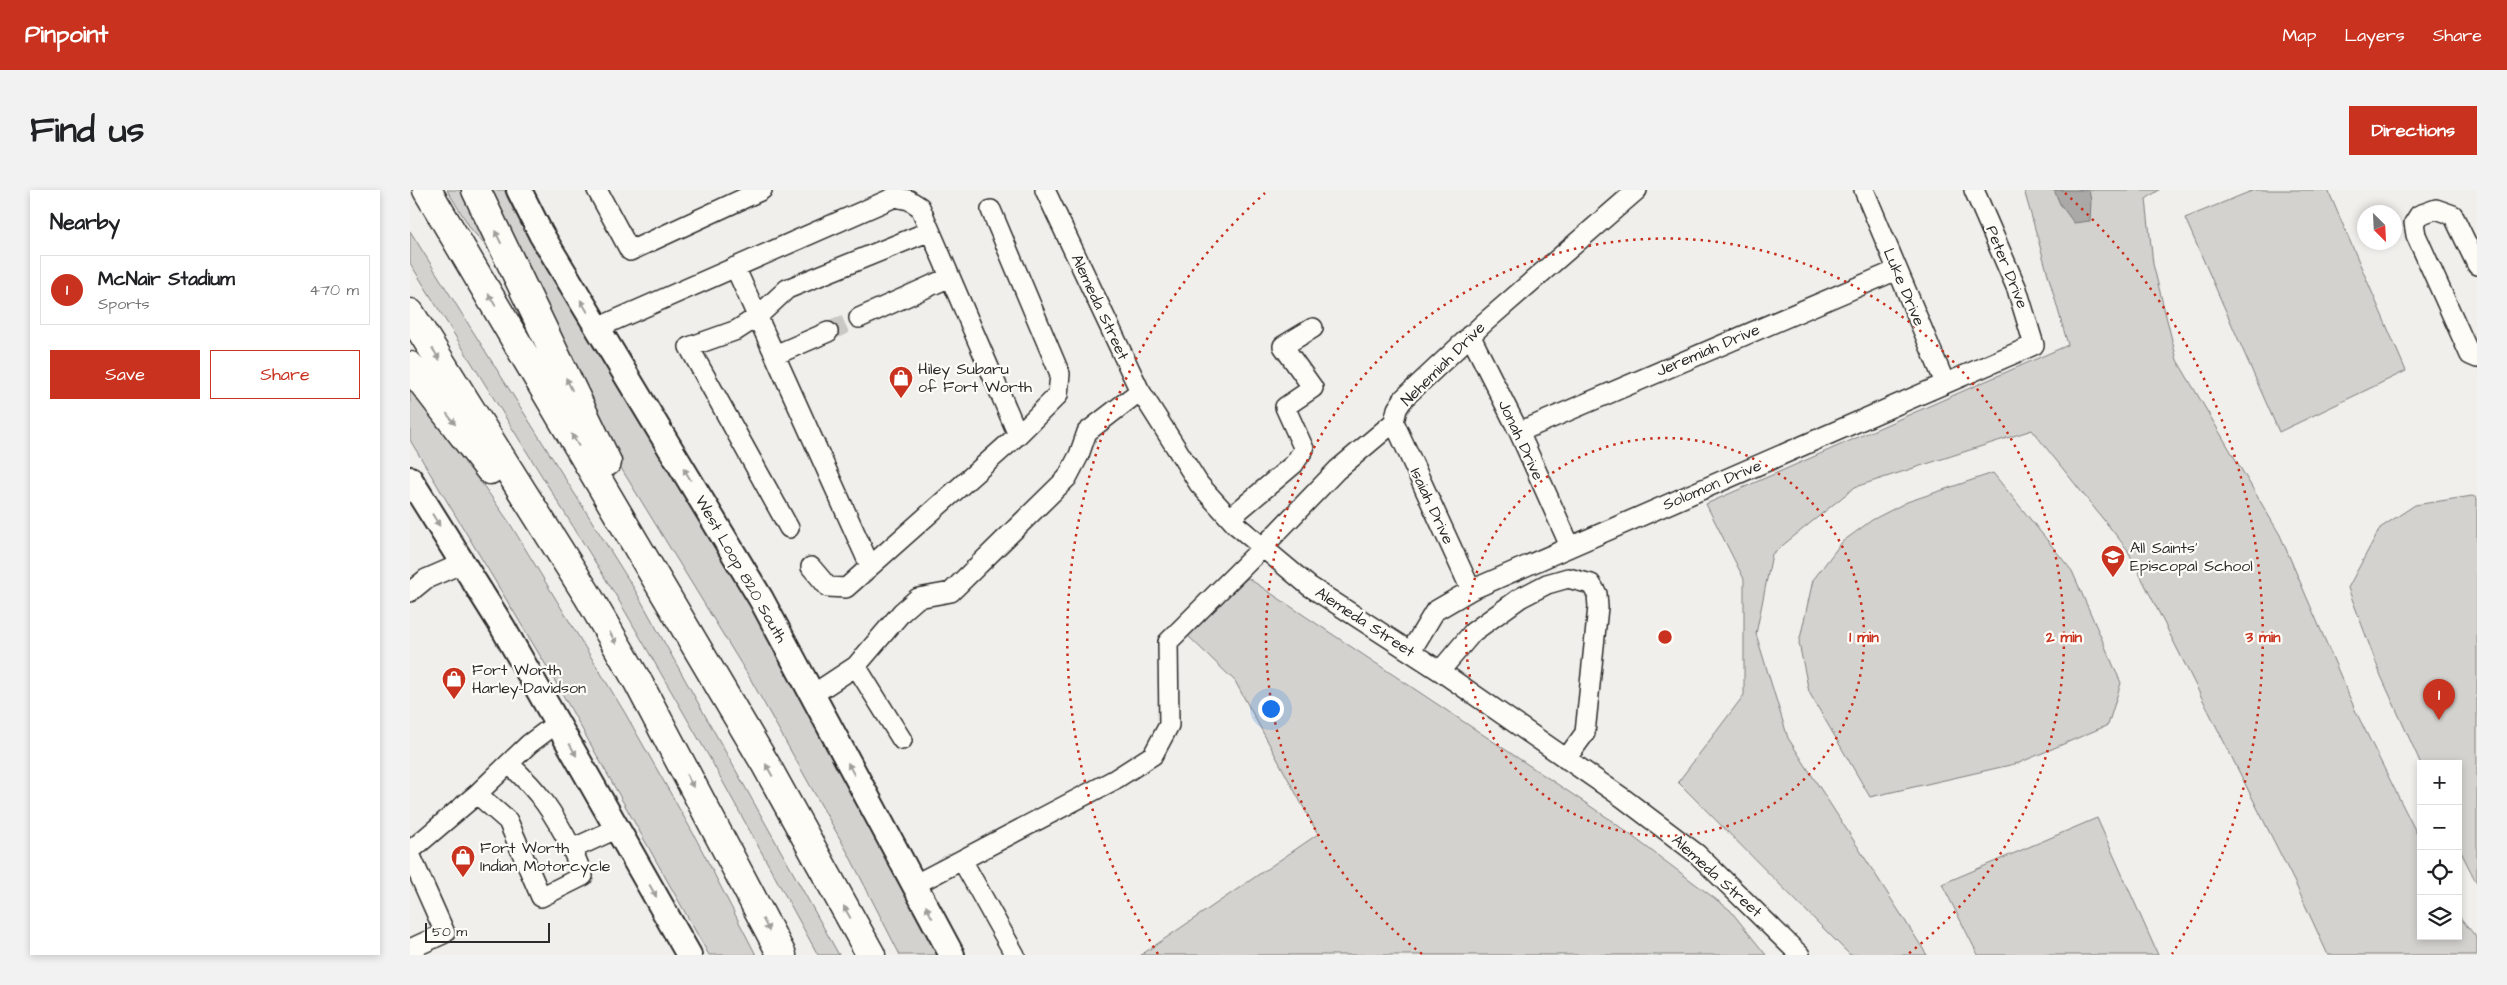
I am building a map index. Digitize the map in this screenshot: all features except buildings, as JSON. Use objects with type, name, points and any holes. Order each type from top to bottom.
[{"type":"highway","points":[[427,190],[689,632],[766,765],[871,955]]},
{"type":"highway","points":[[476,190],[689,632]]},
{"type":"highway","points":[[410,313],[588,596],[638,682],[782,955]]},
{"type":"highway","points":[[410,366],[588,596]]},
{"type":"main road","name":"West Loop 820 South","points":[[518,190],[541,234],[761,599],[952,955]]},
{"type":"main road","points":[[410,479],[463,563],[557,723],[688,955]]},
{"type":"street","points":[[598,190],[630,251],[762,190]]},
{"type":"street","name":"Alemeda Street","points":[[1045,190],[1140,391],[1199,484],[1230,518],[1262,548],[1343,610],[1411,651],[1566,759],[1697,854],[1800,955]]},
{"type":"street","name":"Nehemiah Drive","points":[[914,885],[1114,780],[1153,754],[1169,725],[1168,642],[1337,470],[1394,422],[1397,409],[1404,398],[1470,336],[1637,190]]},
{"type":"street","name":"Luke Drive","points":[[1864,190],[1945,383]]},
{"type":"street","name":"Peter Drive","points":[[1974,190],[2017,289],[2034,345]]},
{"type":"street","points":[[597,328],[895,197],[908,195],[920,207],[1018,435]]},
{"type":"street","points":[[2477,265],[2453,215],[2436,209],[2419,215],[2414,224],[2416,235],[2470,356],[2477,358]]},
{"type":"street","points":[[811,567],[828,587],[846,588],[1018,435],[1058,395],[1060,374],[992,210]]},
{"type":"street","points":[[789,528],[689,347],[737,330],[757,317],[787,289],[930,231]]},
{"type":"street","points":[[735,267],[870,566]]},
{"type":"street","name":"Jeremiah Drive","points":[[1519,432],[1897,270]]},
{"type":"street","points":[[859,318],[950,277]]},
{"type":"street","points":[[1230,518],[1294,464],[1304,449],[1285,407],[1313,388],[1283,346],[1313,328]]},
{"type":"street","points":[[775,355],[828,332]]},
{"type":"street","name":"Jonah Drive","points":[[1470,336],[1519,432],[1570,546]]},
{"type":"street","name":"Solomon Drive","points":[[1411,651],[1435,611],[1471,590],[2034,345]]},
{"type":"street","points":[[812,695],[856,666],[902,612],[918,598],[951,592],[1066,478],[1079,455],[1086,432],[1140,391]]},
{"type":"street","name":"Isaiah Drive","points":[[1394,422],[1471,590]]},
{"type":"street","points":[[410,592],[426,579],[463,563]]},
{"type":"street","points":[[1440,671],[1474,632],[1520,598],[1548,584],[1568,578],[1591,584],[1597,594],[1598,607],[1585,733],[1566,759]]},
{"type":"street","points":[[856,666],[902,740]]},
{"type":"street","points":[[410,949],[446,933],[410,852],[557,723]]},
{"type":"street","points":[[477,794],[508,821],[541,897],[583,876],[553,812],[532,784],[509,764]]},
{"type":"street","points":[[572,849],[618,828]]},
{"type":"street","points":[[962,860],[1015,955]]},
{"type":"shaded area","points":[[447,190],[465,190],[496,258],[471,229]]},
{"type":"shaded area","points":[[485,190],[504,190],[515,213],[760,612],[943,955],[900,955],[848,853],[751,680],[621,468]]},
{"type":"shaded area","points":[[2024,190],[2159,190],[2146,199],[2153,264],[2177,360],[2280,535],[2356,712],[2417,834],[2417,940],[2462,940],[2462,920],[2477,938],[2477,955],[2328,955],[2295,883],[2127,549],[2032,430],[1855,487],[1772,554],[1756,634],[1788,738],[1927,955],[1850,955],[1678,782],[1744,695],[1744,579],[1706,504],[2068,345]]},
{"type":"shaded area","points":[[2054,190],[2089,190],[2091,201],[2090,221],[2074,223],[2060,204]]},
{"type":"shaded area","points":[[2254,190],[2328,190],[2406,371],[2279,432],[2185,218]]},
{"type":"shaded area","points":[[410,231],[635,590],[839,955],[818,955],[712,762],[618,599],[410,263]]},
{"type":"shaded area","points":[[410,381],[509,522],[625,713],[693,833],[756,955],[709,955],[550,672],[410,440]]},
{"type":"shaded area","points":[[1993,473],[2072,571],[2121,683],[2108,725],[2019,763],[1870,797],[1809,692],[1799,643],[1813,580],[1842,542],[1872,520],[1907,502]]},
{"type":"shaded area","points":[[2472,496],[2477,498],[2477,884],[2462,854],[2462,760],[2419,760],[2381,676],[2348,588],[2380,528],[2415,505]]},
{"type":"shaded area","points":[[1248,578],[1608,818],[1730,910],[1766,955],[1141,955],[1318,834],[1235,681],[1185,633]]},
{"type":"shaded area","points":[[2097,818],[2158,955],[1978,955],[1942,884]]},
{"type":"tunnel","points":[[828,332],[859,318]]},
{"type":"place","name":"Hiley Subaru of Fort Worth","points":[[901,399]]},
{"type":"place","name":"All Saints' Episcopal School","points":[[2113,578]]},
{"type":"place","name":"Fort Worth Harley-Davidson","points":[[454,700]]},
{"type":"place","name":"McNair Stadium","points":[[2439,720]]},
{"type":"place","name":"Fort Worth Indian Motorcycle","points":[[463,878]]}]
